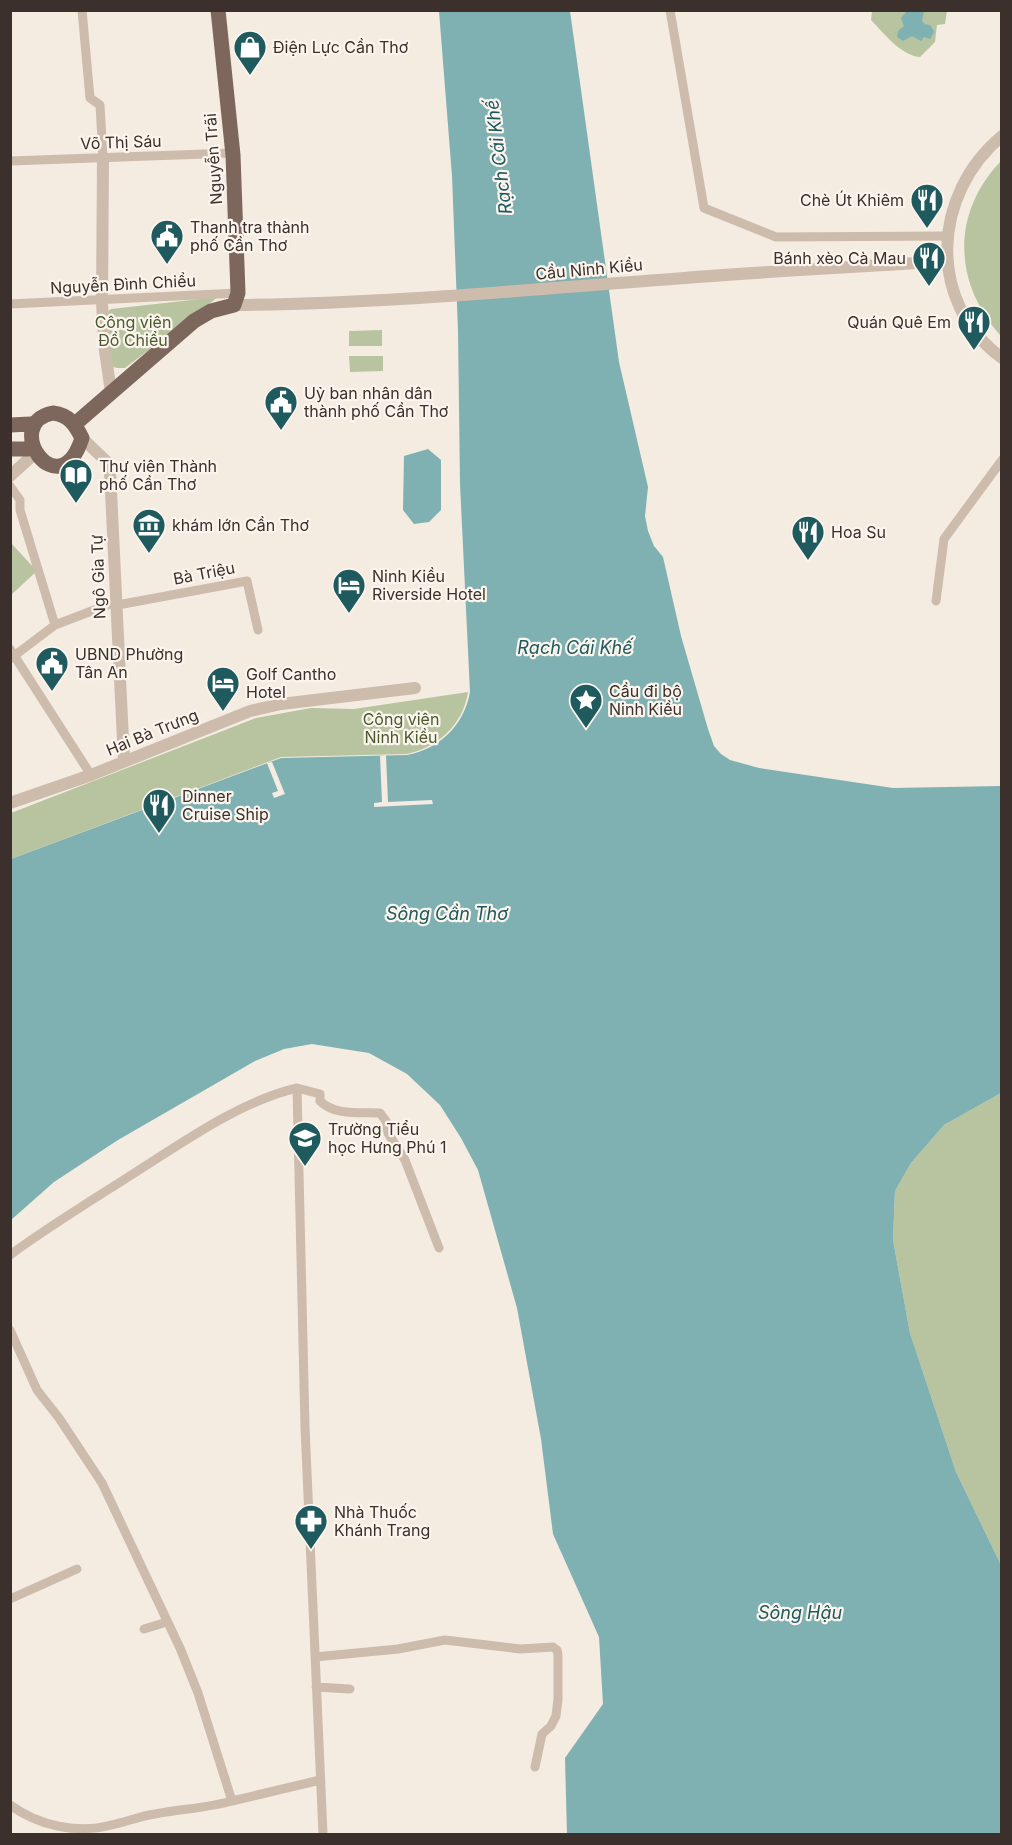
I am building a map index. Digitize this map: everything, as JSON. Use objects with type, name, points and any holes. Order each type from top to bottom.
[{"type":"main road","name":"Nguyễn Trãi","points":[[218,10],[233,153],[236,298]]},
{"type":"main road","points":[[75,424],[194,321],[236,298]]},
{"type":"main road","points":[[10,425],[31,424],[44,414],[61,414],[75,424],[82,438],[78,450],[66,463],[57,466],[39,462],[30,452],[27,440],[31,424]]},
{"type":"main road","points":[[10,449],[30,452]]},
{"type":"street","points":[[81,10],[90,98],[100,105],[103,158],[102,301],[104,344],[111,392]]},
{"type":"street","points":[[670,10],[704,208],[776,237],[947,236]]},
{"type":"street","points":[[1002,136],[980,157],[963,181],[952,208],[947,236],[948,261],[955,295],[968,322],[987,345],[1002,358]]},
{"type":"street","name":"Võ Thị Sáu","points":[[10,161],[233,153]]},
{"type":"street","name":"Cầu Ninh Kiều","points":[[236,298],[284,304],[437,298],[686,278],[948,261]]},
{"type":"street","name":"Nguyễn Đình Chiểu","points":[[10,304],[236,298]]},
{"type":"street","name":"Ngô Gia Tự","points":[[82,438],[106,461],[110,471],[124,761]]},
{"type":"street","points":[[10,476],[30,452]]},
{"type":"street","points":[[936,601],[944,539],[1002,460]]},
{"type":"street","points":[[10,486],[20,500],[15,509],[55,626]]},
{"type":"street","name":"Bà Triệu","points":[[116,602],[123,604],[248,580],[258,630]]},
{"type":"street","points":[[91,775],[12,655],[55,626],[116,602]]},
{"type":"street","name":"Hai Bà Trưng","points":[[12,799],[91,775],[250,711],[281,704],[415,688]]},
{"type":"street","points":[[297,1088],[304,1427],[322,1834]]},
{"type":"street","points":[[10,1255],[177,1146],[235,1113],[281,1092],[297,1088],[320,1094],[320,1101],[327,1107],[338,1111],[380,1113],[384,1117],[388,1133],[405,1160],[439,1248]]},
{"type":"street","points":[[10,1330],[37,1390],[59,1418],[102,1483],[198,1693],[232,1801]]},
{"type":"street","points":[[10,1599],[77,1569]]},
{"type":"street","points":[[144,1629],[167,1622]]},
{"type":"street","points":[[315,1657],[398,1649],[444,1640],[519,1649],[553,1647],[558,1655],[556,1716],[540,1740],[535,1767]]},
{"type":"street","points":[[316,1687],[350,1689]]},
{"type":"street","points":[[10,1805],[54,1826],[93,1829],[143,1816],[214,1806],[320,1780]]},
{"type":"green space","points":[[872,11],[947,11],[945,24],[937,25],[935,42],[920,57],[906,52],[893,43],[871,20]]},
{"type":"green space","points":[[1001,161],[1001,336],[985,315],[974,294],[967,271],[964,248],[966,225],[973,203],[985,181]]},
{"type":"green space","name":"Công viên Đồ Chiểu","points":[[218,297],[125,368],[111,366],[107,312],[111,309]]},
{"type":"green space","points":[[382,330],[382,346],[349,346],[349,331]]},
{"type":"green space","points":[[349,356],[383,356],[383,371],[350,372]]},
{"type":"green space","points":[[10,542],[37,571],[11,595],[10,595]]},
{"type":"green space","name":"Công viên Ninh Kiều","points":[[468,692],[461,715],[455,724],[439,740],[418,751],[407,754],[281,757],[11,859],[11,813],[256,718],[311,708],[354,709]]},
{"type":"green space","points":[[1001,1093],[1001,1565],[956,1472],[910,1333],[893,1240],[895,1191],[911,1163],[944,1125]]},
{"type":"water","points":[[439,11],[570,11],[619,362],[648,487],[645,516],[654,546],[663,557],[681,636],[714,746],[730,760],[759,768],[893,788],[1001,786],[1001,1093],[944,1125],[911,1163],[895,1191],[893,1240],[910,1333],[956,1472],[1001,1565],[1001,1834],[567,1834],[565,1758],[603,1704],[599,1637],[553,1534],[541,1439],[517,1308],[478,1170],[440,1105],[407,1074],[369,1053],[312,1044],[284,1049],[255,1061],[118,1140],[54,1182],[11,1220],[11,859],[281,758],[407,755],[419,752],[448,734],[456,725],[467,704],[470,692],[460,484],[458,330],[452,176]]},
{"type":"water","points":[[907,11],[924,11],[922,21],[931,26],[934,32],[930,39],[924,37],[921,41],[912,36],[903,41],[897,37],[898,31],[904,26],[901,18]]},
{"type":"water","points":[[428,449],[441,460],[441,510],[429,522],[414,524],[403,510],[404,456]]},
{"type":"pier","points":[[386,755],[388,802],[432,800],[433,804],[374,807],[374,803],[382,802],[380,756]]},
{"type":"pier","points":[[272,762],[285,794],[274,798],[272,793],[278,791],[267,763]]},
{"type":"place","name":"Điện Lực Cần Thơ","points":[[250,76]]},
{"type":"place","name":"Chè Út Khiêm","points":[[927,229]]},
{"type":"place","name":"Thanh tra thành phố Cần Thơ","points":[[167,265]]},
{"type":"place","name":"Bánh xèo Cà Mau","points":[[929,287]]},
{"type":"place","name":"Quán Quê Em","points":[[974,351]]},
{"type":"place","name":"Uỷ ban nhân dân thành phố Cần Thơ","points":[[281,431]]},
{"type":"place","name":"Thư viện Thành phố Cần Thơ","points":[[76,504]]},
{"type":"place","name":"khám lớn Cần Thơ","points":[[149,554]]},
{"type":"place","name":"Hoa Su","points":[[808,561]]},
{"type":"place","name":"Ninh Kiều Riverside Hotel","points":[[349,614]]},
{"type":"place","name":"UBND Phường Tân An","points":[[52,692]]},
{"type":"place","name":"Golf Cantho Hotel","points":[[223,712]]},
{"type":"place","name":"Cầu đi bộ Ninh Kiều","points":[[586,729]]},
{"type":"place","name":"Dinner Cruise Ship","points":[[159,834]]},
{"type":"place","name":"Trường Tiểu học Hưng Phú 1","points":[[305,1167]]},
{"type":"place","name":"Nhà Thuốc Khánh Trang","points":[[311,1550]]},
{"type":"water label","name":"Rạch Cái Khế","points":[[499,157]]},
{"type":"water label","name":"Rạch Cái Khế","points":[[575,648]]},
{"type":"water label","name":"Sông Cần Thơ","points":[[447,914]]},
{"type":"water label","name":"Sông Hậu","points":[[800,1613]]}]
